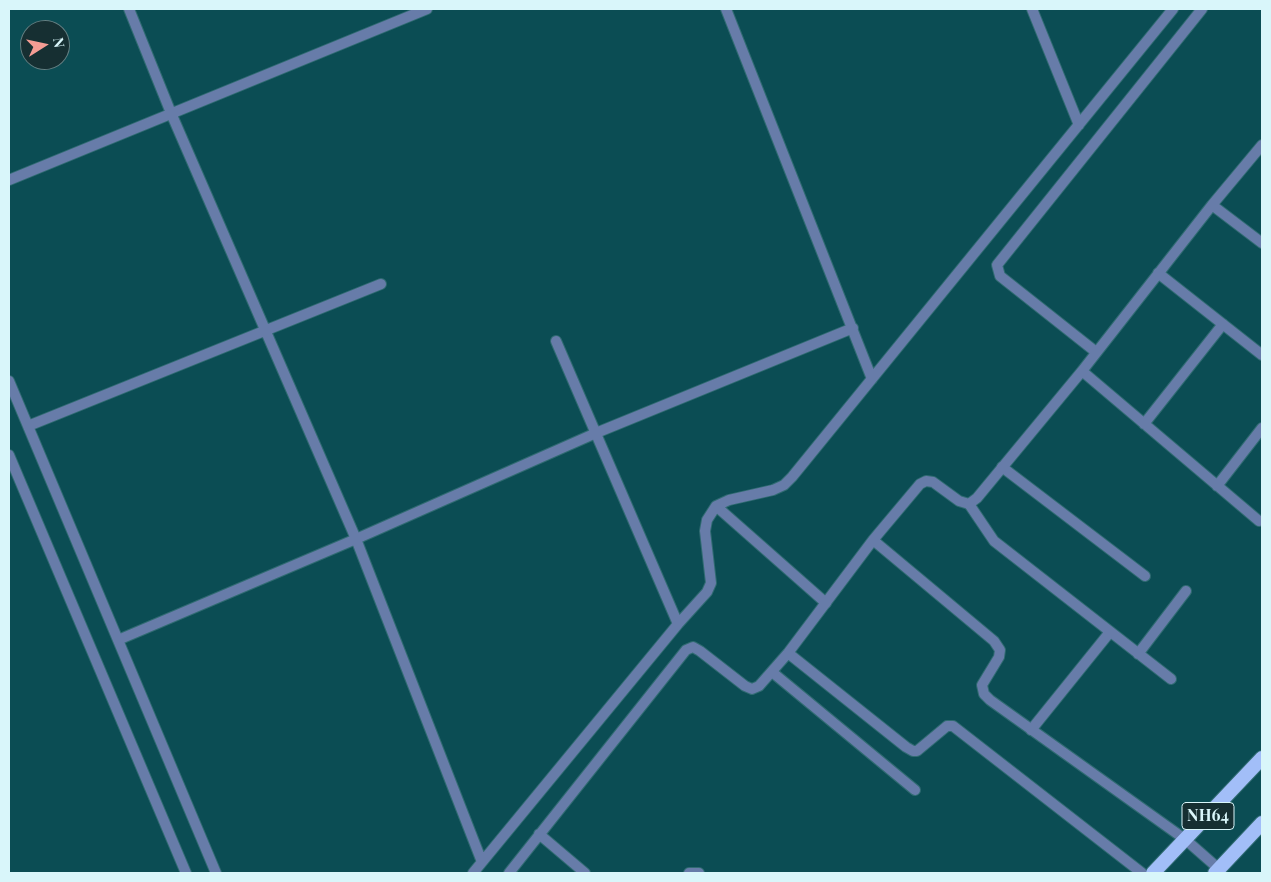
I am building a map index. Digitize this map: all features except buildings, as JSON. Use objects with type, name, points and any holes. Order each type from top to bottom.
[{"type":"highway","name":"NH64","points":[[1153,873],[1262,758]]},
{"type":"highway","name":"NH64","points":[[1217,871],[1262,823]]},
{"type":"street","points":[[129,9],[356,539],[482,862]]},
{"type":"street","points":[[9,180],[427,9]]},
{"type":"street","points":[[726,9],[872,379]]},
{"type":"street","points":[[1032,9],[1078,125]]},
{"type":"street","points":[[473,873],[678,624],[707,592],[711,583],[705,531],[707,520],[716,506],[729,500],[773,490],[784,485],[792,477],[1173,9]]},
{"type":"street","points":[[1096,352],[1000,276],[997,265],[1202,9]]},
{"type":"street","points":[[969,504],[1082,371],[1212,205],[1262,145]]},
{"type":"street","points":[[1212,205],[1262,243]]},
{"type":"street","points":[[1158,273],[1262,355]]},
{"type":"street","points":[[28,426],[381,284]]},
{"type":"street","points":[[1144,424],[1223,324]]},
{"type":"street","points":[[118,640],[356,539],[596,433],[853,328]]},
{"type":"street","points":[[556,341],[678,624]]},
{"type":"street","points":[[1082,371],[1259,521]]},
{"type":"street","points":[[9,381],[216,873]]},
{"type":"street","points":[[1218,486],[1262,428]]},
{"type":"street","points":[[9,455],[186,873]]},
{"type":"street","points":[[1002,467],[1145,576]]},
{"type":"street","points":[[509,873],[686,650],[693,647],[700,651],[745,686],[752,689],[759,686],[788,654],[873,540],[920,484],[926,481],[934,482],[959,501],[969,504],[994,541],[1171,679]]},
{"type":"street","points":[[716,506],[826,603]]},
{"type":"street","points":[[873,540],[994,641],[1000,650],[999,658],[982,685],[984,694],[1030,730],[1186,840],[1217,871]]},
{"type":"street","points":[[1138,654],[1186,591]]},
{"type":"street","points":[[1030,730],[1110,632]]},
{"type":"street","points":[[788,654],[913,751],[917,751],[947,726],[953,726],[1142,873]]},
{"type":"street","points":[[772,672],[916,790]]},
{"type":"street","points":[[539,834],[585,873]]},
{"type":"street","points":[[689,873],[699,873]]}]
